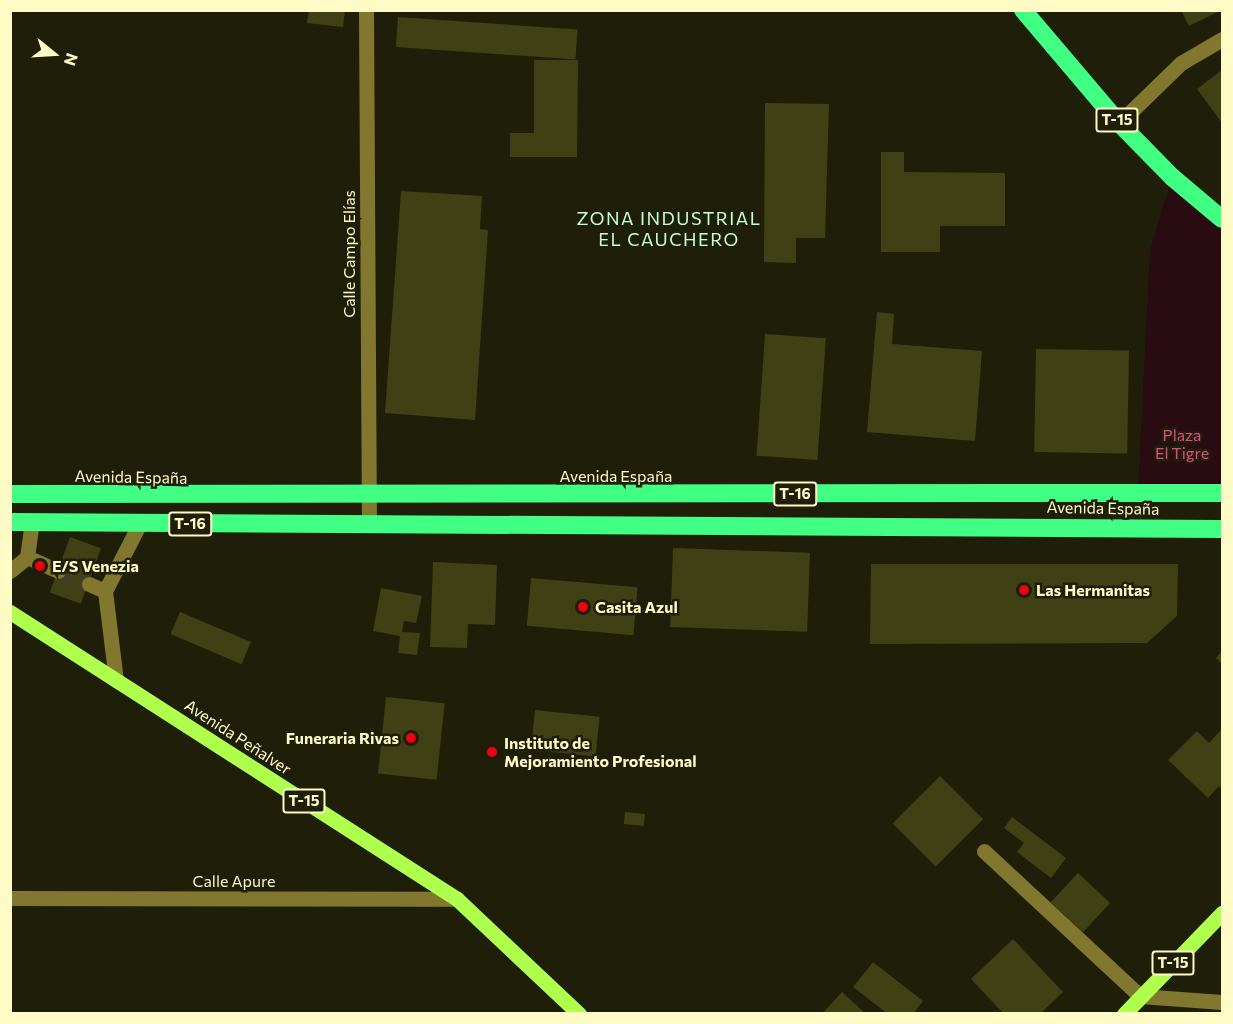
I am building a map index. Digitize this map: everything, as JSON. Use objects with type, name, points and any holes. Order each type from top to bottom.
[{"type":"highway","name":"T-15","points":[[1023,10],[1119,123],[1172,177],[1222,219]]},
{"type":"highway","name":"Avenida España","points":[[10,494],[368,498],[1222,493]]},
{"type":"highway","name":"Avenida España","points":[[10,522],[1222,529]]},
{"type":"main road","name":"Avenida Peñalver","points":[[10,612],[457,899],[579,1014]]},
{"type":"main road","name":"T-15","points":[[1124,1014],[1222,913]]},
{"type":"street","name":"Calle Campo Elías","points":[[366,10],[369,525]]},
{"type":"street","points":[[1119,123],[1181,63],[1222,39]]},
{"type":"street","points":[[10,571],[27,557],[32,523]]},
{"type":"street","points":[[116,680],[105,591],[140,523]]},
{"type":"street","points":[[27,557],[58,571]]},
{"type":"street","points":[[89,584],[105,591]]},
{"type":"street","points":[[984,851],[1140,996],[1222,1002]]},
{"type":"street","name":"Calle Apure","points":[[10,898],[457,899]]},
{"type":"green space","name":"Plaza El Tigre","points":[[1172,177],[1222,219],[1222,493],[1138,492],[1150,250]]},
{"type":"building","points":[[309,10],[345,10],[343,27],[307,23]]},
{"type":"building","points":[[1181,10],[1222,10],[1189,26]]},
{"type":"building","points":[[398,17],[578,30],[575,59],[396,47]]},
{"type":"building","points":[[534,60],[578,60],[577,157],[510,157],[510,133],[534,133]]},
{"type":"building","points":[[1222,70],[1222,123],[1197,89]]},
{"type":"building","points":[[765,103],[829,104],[825,238],[796,238],[796,263],[764,262]]},
{"type":"building","points":[[881,152],[904,152],[904,172],[1005,173],[1005,226],[940,226],[940,252],[881,252]]},
{"type":"building","points":[[401,191],[482,196],[480,229],[488,230],[475,420],[385,413]]},
{"type":"building","points":[[877,312],[894,314],[892,344],[982,351],[975,441],[867,432]]},
{"type":"building","points":[[765,334],[826,338],[817,460],[756,456]]},
{"type":"building","points":[[1036,349],[1129,351],[1127,454],[1034,452]]},
{"type":"building","points":[[70,537],[101,548],[81,604],[50,592]]},
{"type":"building","points":[[673,548],[810,553],[807,632],[670,627]]},
{"type":"building","points":[[433,562],[497,565],[495,625],[468,624],[467,648],[430,647]]},
{"type":"building","name":"Las Hermanitas","points":[[871,564],[1178,564],[1177,616],[1147,643],[870,644]]},
{"type":"building","name":"Casita Azul","points":[[531,578],[638,587],[633,635],[527,626]]},
{"type":"building","points":[[381,588],[422,596],[416,623],[404,621],[402,632],[420,633],[417,655],[398,653],[400,636],[373,631]]},
{"type":"building","points":[[180,612],[251,642],[242,664],[171,634]]},
{"type":"building","points":[[1222,651],[1222,664],[1216,658]]},
{"type":"building","name":"Funeraria Rivas","points":[[386,697],[445,703],[437,780],[378,774]]},
{"type":"building","points":[[535,710],[600,717],[595,757],[531,750]]},
{"type":"building","points":[[1222,729],[1222,789],[1219,786],[1208,798],[1168,760],[1197,731],[1209,743]]},
{"type":"building","points":[[940,776],[983,819],[936,867],[893,823]]},
{"type":"building","points":[[625,812],[645,814],[644,826],[624,824]]},
{"type":"building","points":[[1012,817],[1066,858],[1051,878],[1017,852],[1024,843],[1004,828]]},
{"type":"building","points":[[1078,873],[1110,903],[1083,932],[1051,902]]},
{"type":"building","points":[[1013,939],[1063,992],[1040,1014],[1004,1014],[971,979]]},
{"type":"building","points":[[873,962],[923,1001],[913,1014],[888,1014],[853,987]]},
{"type":"building","points":[[842,992],[866,1014],[822,1014]]},
{"type":"tunnel","points":[[58,571],[89,584]]},
{"type":"place","name":"E/S Venezia","points":[[40,566]]},
{"type":"place","name":"Las Hermanitas","points":[[1024,590]]},
{"type":"place","name":"Casita Azul","points":[[583,607]]},
{"type":"place","name":"Funeraria Rivas","points":[[411,738]]},
{"type":"place","name":"Instituto de Mejoramiento Profesional","points":[[492,752]]},
{"type":"district","name":"ZONA INDUSTRIAL EL CAUCHERO","points":[[669,229]]}]
